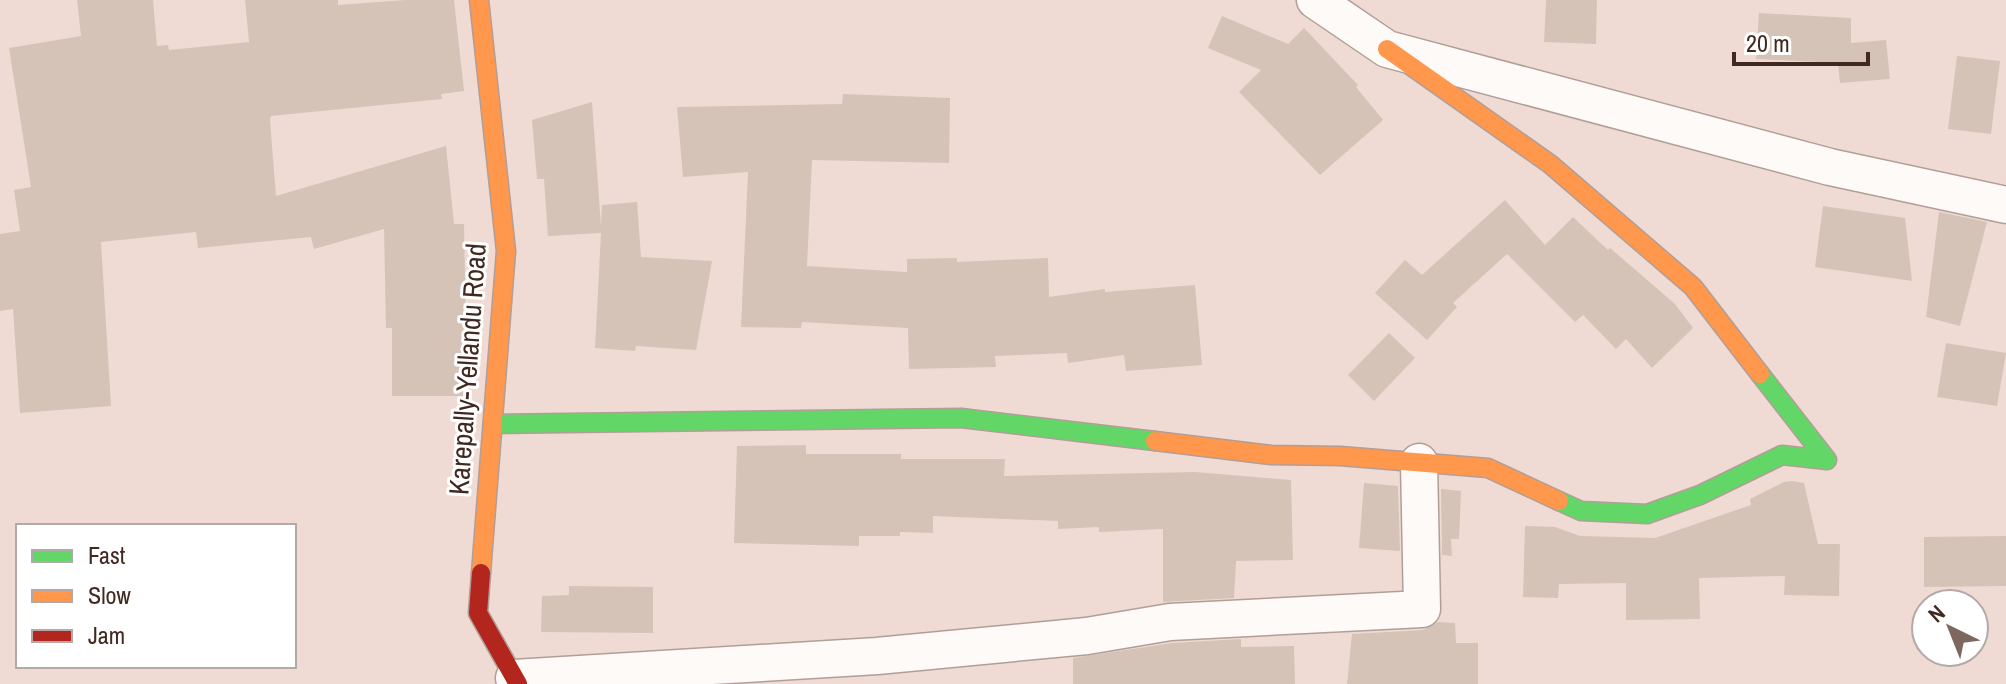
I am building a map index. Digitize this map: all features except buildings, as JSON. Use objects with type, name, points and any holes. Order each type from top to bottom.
[{"type":"street","name":"Karepally-Yellandu Road","points":[[479,0],[506,251],[478,613],[516,681]]},
{"type":"street","points":[[493,424],[961,418],[1271,455],[1340,456],[1488,468],[1581,511],[1647,514],[1700,495],[1782,455],[1827,460],[1693,287],[1550,164],[1315,0]]},
{"type":"street","points":[[1387,49],[1830,167],[2006,205]]},
{"type":"street","points":[[516,681],[877,656],[1087,636],[1170,622],[1422,609],[1419,462]]},
{"type":"traffic: fast","points":[[1559,501],[1581,511],[1647,514],[1700,495],[1782,455],[1827,460],[1760,374]]},
{"type":"traffic: fast","points":[[493,424],[961,418],[1155,441]]},
{"type":"traffic: slow","points":[[479,0],[506,251],[481,573]]},
{"type":"traffic: slow","points":[[1387,49],[1550,164],[1693,287],[1760,374]]},
{"type":"traffic: slow","points":[[1155,441],[1271,455],[1340,456],[1488,468],[1559,501]]},
{"type":"traffic: jam","points":[[481,573],[478,613],[518,684]]}]
